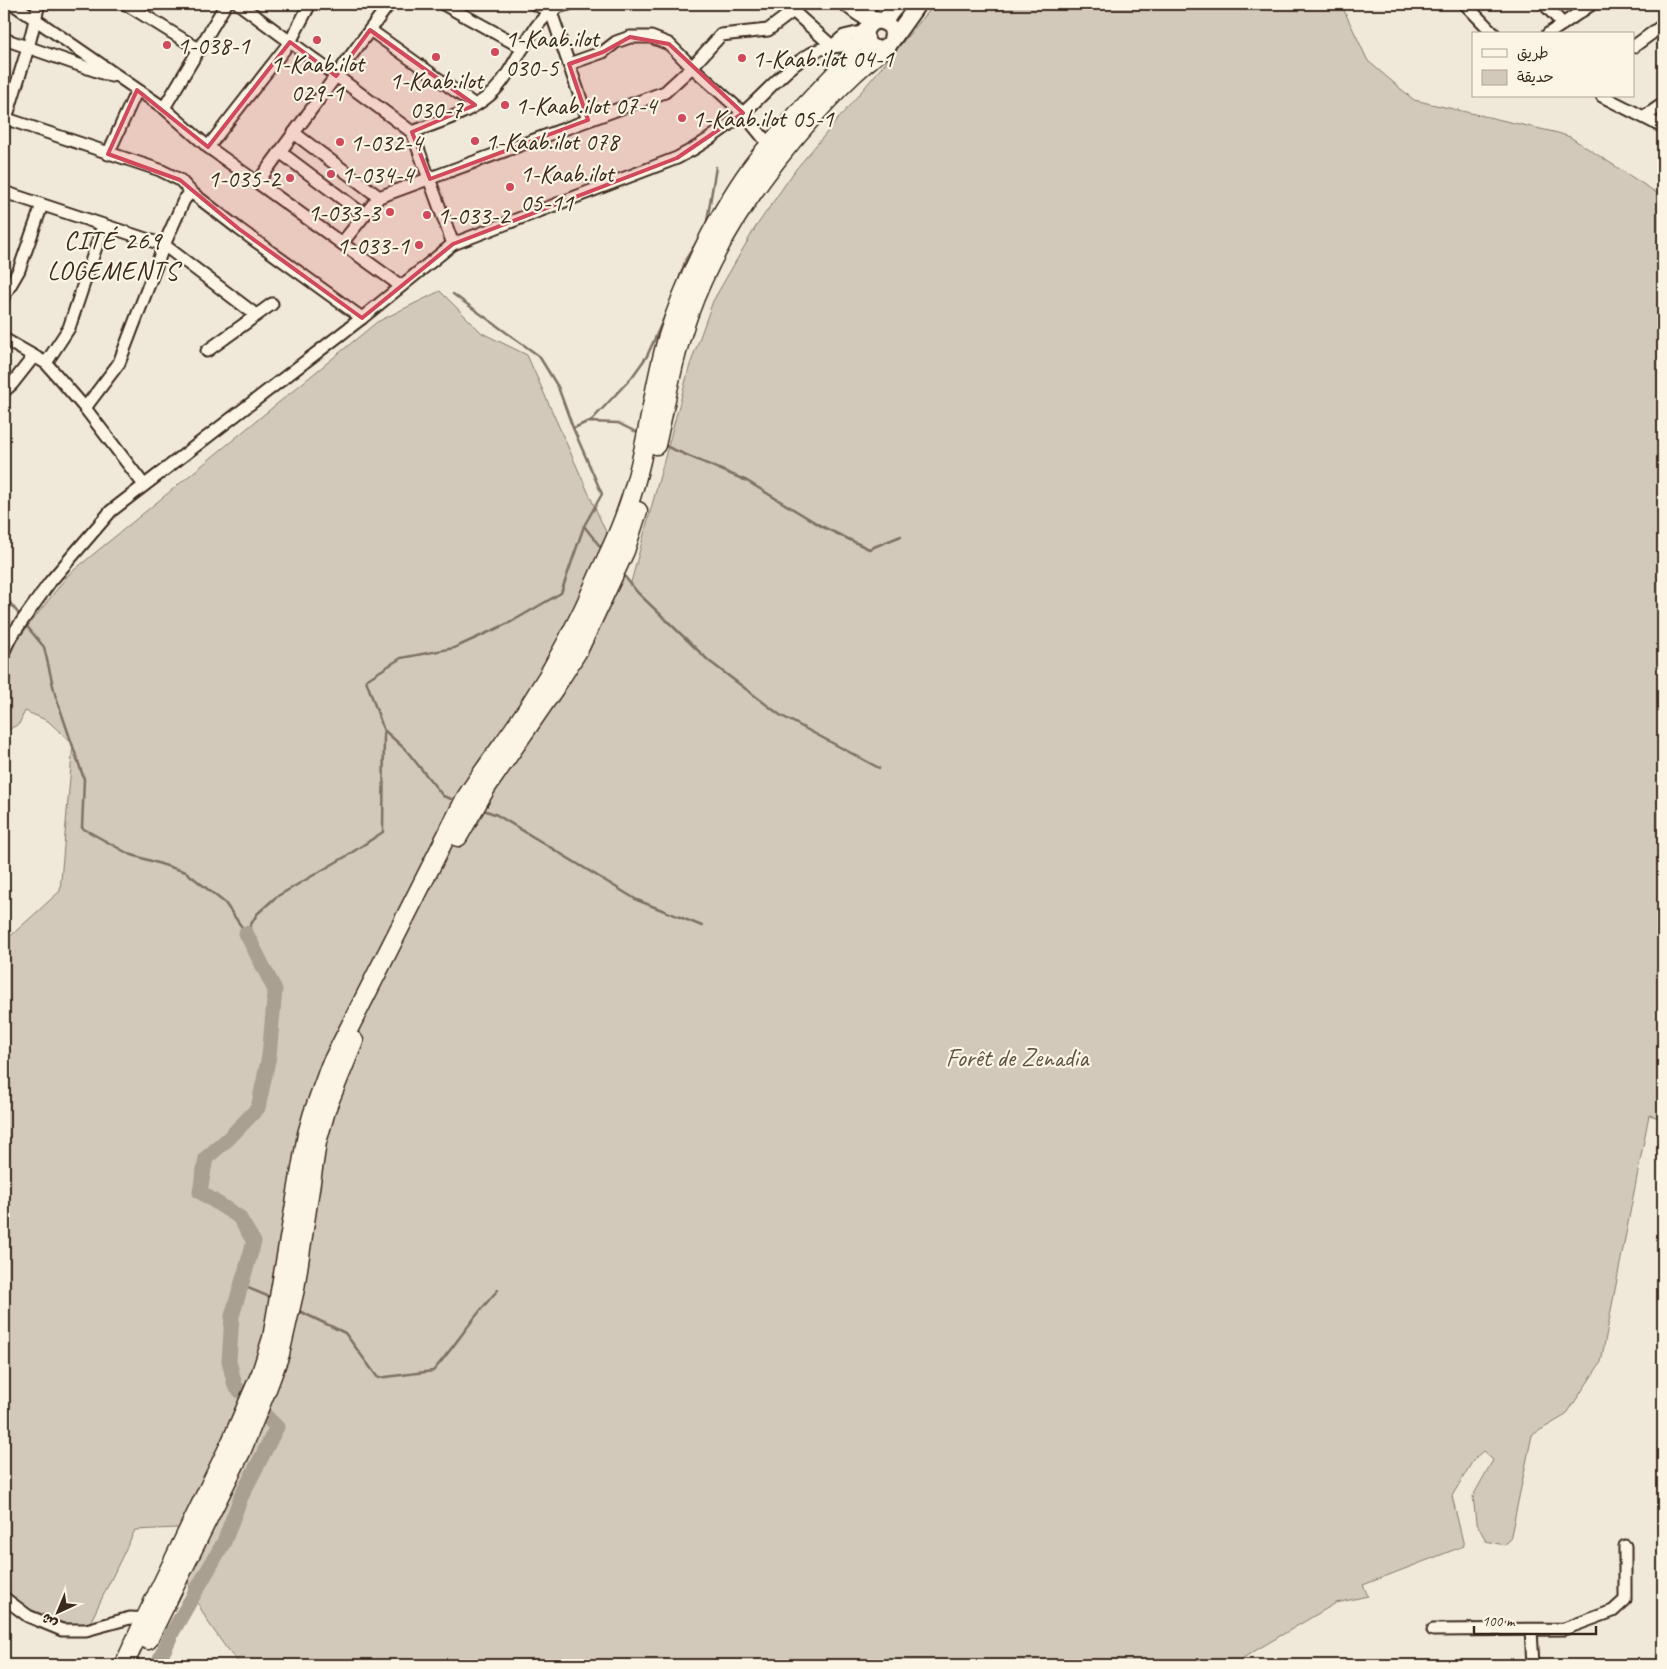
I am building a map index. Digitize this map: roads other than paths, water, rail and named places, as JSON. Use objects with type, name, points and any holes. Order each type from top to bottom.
[{"type":"highway","points":[[135,1665],[151,1619],[264,1364],[272,1338],[307,1134],[330,1066],[465,799],[483,770],[528,708],[571,634],[590,595],[627,509],[637,477],[660,367],[678,310],[702,253],[725,211],[757,161],[852,56],[865,29]]},
{"type":"highway","points":[[124,1665],[151,1619],[240,1452],[268,1390],[280,1354],[295,1289],[317,1142],[327,1107],[354,1042],[435,880],[464,827],[486,788],[574,657],[607,592],[625,551],[647,484],[662,419],[666,390],[688,316],[716,251],[751,192],[777,157],[843,84],[888,45]]},
{"type":"main road","points":[[836,4],[858,25],[865,29]]},
{"type":"main road","points":[[847,4],[865,29],[869,45],[876,49],[888,45],[918,4]]},
{"type":"main road","points":[[865,29],[881,21],[898,4]]},
{"type":"main road","points":[[881,21],[891,27],[892,32],[888,45]]},
{"type":"street","points":[[13,4],[164,108],[208,147],[401,286]]},
{"type":"street","points":[[39,4],[28,48],[5,121],[160,170],[180,180],[191,192],[239,230],[362,318]]},
{"type":"street","points":[[126,4],[200,50]]},
{"type":"street","points":[[164,108],[226,4]]},
{"type":"street","points":[[238,4],[412,132],[453,244]]},
{"type":"street","points":[[208,147],[290,42],[310,4]]},
{"type":"street","points":[[257,183],[389,4]]},
{"type":"street","points":[[443,4],[523,48]]},
{"type":"street","points":[[535,4],[551,12],[588,120]]},
{"type":"street","points":[[412,132],[453,117],[490,94],[503,81],[542,21],[555,9],[569,4]]},
{"type":"street","points":[[1465,4],[1492,32]]},
{"type":"street","points":[[1544,4],[1563,24]]},
{"type":"street","points":[[1551,32],[1592,4]]},
{"type":"street","points":[[342,243],[379,197],[430,180],[665,92],[692,67],[721,35],[768,30],[793,11],[832,46]]},
{"type":"street","points":[[1634,46],[1663,25]]},
{"type":"street","points":[[4,651],[10,638],[50,582],[111,511],[362,318],[453,244],[677,158],[698,147],[743,113],[797,64],[815,51],[832,46],[865,29]]},
{"type":"street","points":[[370,30],[475,105]]},
{"type":"street","points":[[569,64],[603,52],[616,42],[630,37],[651,37],[669,44],[743,113],[770,146]]},
{"type":"street","points":[[4,39],[125,81]]},
{"type":"street","points":[[108,154],[137,90]]},
{"type":"street","points":[[1606,98],[1663,127]]},
{"type":"street","points":[[1644,117],[1663,104]]},
{"type":"street","points":[[294,133],[379,197]]},
{"type":"street","points":[[280,152],[364,216]]},
{"type":"street","points":[[4,192],[164,245],[256,315]]},
{"type":"street","points":[[85,408],[119,363],[164,245],[184,200],[191,192]]},
{"type":"street","points":[[4,296],[19,270],[42,204]]},
{"type":"street","points":[[46,363],[69,328],[103,226]]},
{"type":"street","points":[[207,352],[272,304]]},
{"type":"street","points":[[4,339],[46,363],[85,408],[144,485]]},
{"type":"street","points":[[4,391],[12,384],[34,356]]},
{"type":"street","points":[[1433,1630],[1564,1629],[1613,1611],[1625,1600],[1625,1546]]},
{"type":"street","points":[[4,1598],[28,1616],[62,1630],[86,1630],[130,1618],[151,1619]]},
{"type":"street","points":[[1531,1630],[1533,1665]]},
{"type":"waterway","points":[[706,227],[716,167]]},
{"type":"waterway","points":[[675,292],[686,259],[702,234]]},
{"type":"waterway","points":[[25,624],[44,647],[55,694],[84,779],[82,828],[129,854],[186,872],[225,903],[246,933],[257,914],[276,897],[345,857],[383,832],[384,731],[366,680],[401,658],[454,648],[511,622],[561,593],[584,526],[602,494],[573,428],[558,387],[539,356],[453,294]]},
{"type":"waterway","points":[[590,422],[632,377],[647,356],[668,309]]},
{"type":"waterway","points":[[574,428],[587,422],[618,423],[640,434]]},
{"type":"waterway","points":[[663,445],[747,481],[821,526],[869,549],[901,536]]},
{"type":"waterway","points":[[584,526],[602,549]]},
{"type":"waterway","points":[[622,573],[638,593],[709,661],[780,715],[879,768]]},
{"type":"waterway","points":[[4,595],[21,617]]},
{"type":"waterway","points":[[385,731],[406,750],[443,796],[457,801]]},
{"type":"waterway","points":[[481,809],[497,815],[637,900],[702,926]]},
{"type":"waterway","points":[[157,1665],[173,1631],[224,1542],[241,1497],[277,1427],[235,1386],[229,1361],[232,1316],[254,1242],[239,1217],[200,1192],[206,1158],[228,1139],[258,1108],[269,1056],[275,990],[246,933]]},
{"type":"waterway","points":[[241,1285],[272,1298]]},
{"type":"waterway","points":[[297,1310],[345,1333],[378,1378],[433,1371],[498,1290]]},
{"type":"place","name":"1-Kaab.ilot 029-1","points":[[317,40]]},
{"type":"place","name":"1-038-1","points":[[167,45]]},
{"type":"place","name":"1-Kaab.ilot 030-5","points":[[495,52]]},
{"type":"place","name":"1-Kaab.ilot 030-7","points":[[436,57]]},
{"type":"place","name":"1-Kaab.ilot 04-1","points":[[742,58]]},
{"type":"place","name":"1-Kaab.ilot 07-4","points":[[505,105]]},
{"type":"place","name":"1-Kaab.ilot 05-1","points":[[682,118]]},
{"type":"place","name":"1-Kaab.ilot 078","points":[[475,141]]},
{"type":"place","name":"1-032-4","points":[[340,142]]},
{"type":"place","name":"1-034-4","points":[[331,174]]},
{"type":"place","name":"1-035-2","points":[[290,178]]},
{"type":"place","name":"1-Kaab.ilot 05-11","points":[[510,187]]},
{"type":"place","name":"1-033-3","points":[[390,212]]},
{"type":"place","name":"1-033-2","points":[[427,215]]},
{"type":"place","name":"1-033-1","points":[[419,245]]},
{"type":"district","name":"CITÉ 269 LOGEMENTS","points":[[113,255]]},
{"type":"park label","name":"Forêt de Zenadia","points":[[1017,1057]]}]
